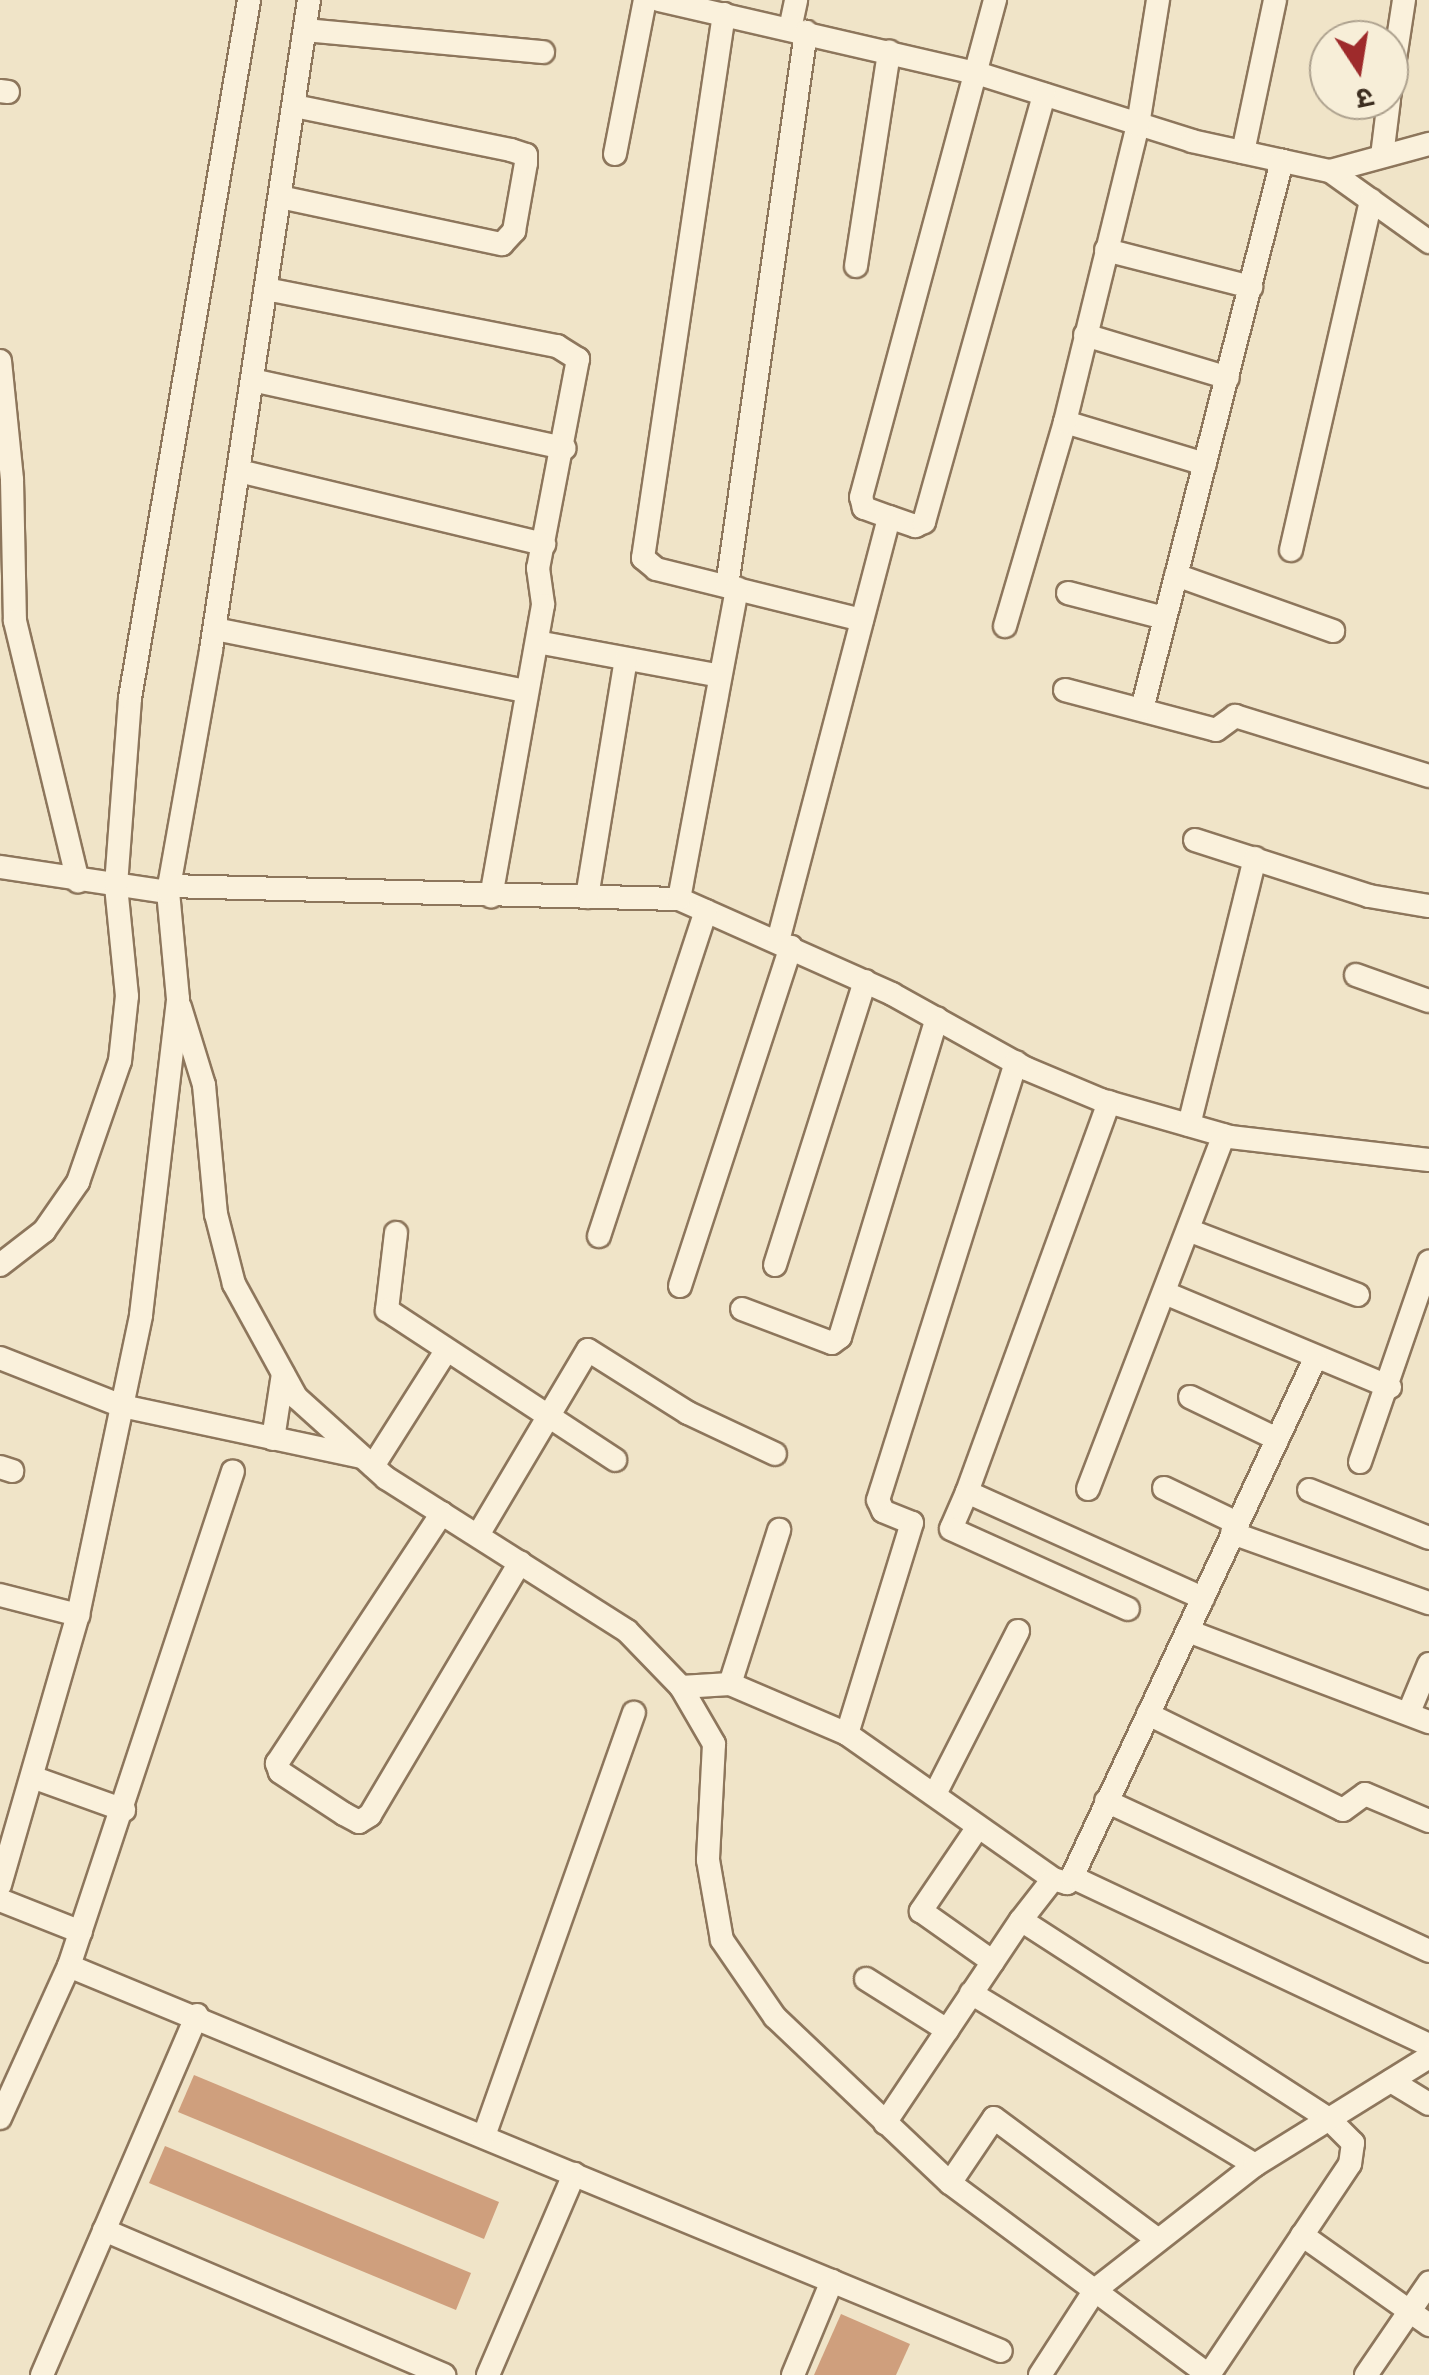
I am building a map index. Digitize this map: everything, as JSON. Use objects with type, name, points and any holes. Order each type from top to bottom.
[{"type":"street","points":[[0,1265],[44,1231],[78,1182],[106,1116],[127,996],[116,884],[141,626],[248,0]]},
{"type":"street","points":[[309,0],[215,629],[168,889],[178,999],[204,1086],[216,1214],[234,1284],[296,1397],[368,1462],[626,1632],[681,1687],[714,1744],[708,1860],[722,1940],[775,2018],[950,2182],[1209,2375],[1354,2151],[1329,2118],[1022,1920]]},
{"type":"street","points":[[615,154],[645,0]]},
{"type":"street","points":[[660,0],[980,74],[1138,124],[1330,171],[1429,242]]},
{"type":"street","points":[[678,899],[720,676],[732,587],[798,31],[796,0]]},
{"type":"street","points":[[995,0],[980,74],[861,497],[864,508],[914,526],[924,522],[1044,96]]},
{"type":"street","points":[[1005,626],[1065,422],[1138,124],[1158,0]]},
{"type":"street","points":[[1243,152],[1275,0]]},
{"type":"street","points":[[724,14],[665,436],[641,546],[648,565],[862,620]]},
{"type":"street","points":[[305,30],[543,52]]},
{"type":"street","points":[[856,266],[888,52]]},
{"type":"street","points":[[280,197],[502,244],[514,231],[526,163],[521,152],[294,106]]},
{"type":"street","points":[[1382,156],[1386,120]]},
{"type":"street","points":[[1330,171],[1429,144]]},
{"type":"street","points":[[1142,709],[1282,161]]},
{"type":"street","points":[[1291,550],[1371,200]]},
{"type":"street","points":[[1106,250],[1251,287]]},
{"type":"street","points":[[266,289],[571,353],[580,366],[544,544],[537,642],[490,896]]},
{"type":"street","points":[[1085,336],[1228,378]]},
{"type":"street","points":[[0,361],[6,487],[5,572],[78,881]]},
{"type":"street","points":[[252,380],[566,448]]},
{"type":"street","points":[[1065,422],[1205,464]]},
{"type":"street","points":[[239,470],[544,544]]},
{"type":"street","points":[[680,1286],[784,944],[889,517]]},
{"type":"street","points":[[1176,575],[1334,631]]},
{"type":"street","points":[[1068,593],[1166,618]]},
{"type":"street","points":[[215,629],[526,691]]},
{"type":"street","points":[[537,642],[720,676]]},
{"type":"street","points":[[587,897],[626,659]]},
{"type":"street","points":[[1065,690],[1216,730],[1234,716],[1429,776]]},
{"type":"street","points":[[1195,840],[1369,896],[1429,906]]},
{"type":"street","points":[[1190,1125],[1255,858]]},
{"type":"street","points":[[0,867],[78,881],[168,889],[678,899],[784,944],[937,1018],[1016,1062],[1109,1102],[1224,1135],[1429,1160]]},
{"type":"street","points":[[599,1236],[706,911]]},
{"type":"street","points":[[1356,975],[1429,1000]]},
{"type":"street","points":[[775,1265],[864,982]]},
{"type":"street","points":[[0,1886],[8,1830],[32,1777],[78,1615],[141,1316],[178,999]]},
{"type":"street","points":[[742,1309],[832,1343],[840,1336],[937,1018]]},
{"type":"street","points":[[912,1523],[883,1511],[878,1500],[1016,1062]]},
{"type":"street","points":[[951,1529],[1109,1102]]},
{"type":"street","points":[[1088,1489],[1224,1135]]},
{"type":"street","points":[[1188,1230],[1358,1295]]},
{"type":"street","points":[[396,1234],[384,1305],[446,1351],[615,1460]]},
{"type":"street","points":[[1360,1462],[1390,1387],[1429,1262]]},
{"type":"street","points":[[1165,1293],[1316,1360],[1390,1387]]},
{"type":"street","points":[[478,1535],[588,1350],[688,1413],[775,1454]]},
{"type":"street","points":[[368,1462],[446,1351]]},
{"type":"street","points":[[0,1358],[122,1406],[368,1462]]},
{"type":"street","points":[[885,2124],[1022,1920],[1062,1878],[1106,1801],[1316,1360]]},
{"type":"street","points":[[272,1438],[284,1374]]},
{"type":"street","points":[[1190,1397],[1277,1439]]},
{"type":"street","points":[[0,2118],[69,1966],[234,1471]]},
{"type":"street","points":[[1164,1488],[1234,1528],[1429,1603]]},
{"type":"street","points":[[1309,1490],[1429,1538]]},
{"type":"street","points":[[967,1492],[1203,1598]]},
{"type":"street","points":[[442,1512],[278,1763],[280,1772],[344,1814],[359,1822],[370,1815],[520,1562]]},
{"type":"street","points":[[846,1734],[912,1523],[922,1517],[1128,1609]]},
{"type":"street","points":[[730,1684],[779,1530]]},
{"type":"street","points":[[0,1596],[78,1615]]},
{"type":"street","points":[[935,1794],[1018,1631]]},
{"type":"street","points":[[1188,1631],[1419,1717],[1429,1664]]},
{"type":"street","points":[[681,1687],[730,1684],[846,1734],[978,1826],[1062,1878],[1429,2045]]},
{"type":"street","points":[[484,2136],[634,1713]]},
{"type":"street","points":[[1148,1714],[1343,1810],[1360,1793],[1429,1821]]},
{"type":"street","points":[[32,1777],[124,1810]]},
{"type":"street","points":[[1106,1801],[1429,1951]]},
{"type":"street","points":[[978,1826],[920,1911],[993,1962]]},
{"type":"street","points":[[0,1900],[81,1932]]},
{"type":"street","points":[[69,1966],[196,2015],[1001,2351]]},
{"type":"street","points":[[866,1979],[947,2030]]},
{"type":"street","points":[[972,1993],[1255,2164]]},
{"type":"street","points":[[42,2375],[196,2015]]},
{"type":"street","points":[[1040,2375],[1095,2290],[1255,2164],[1429,2057]]},
{"type":"street","points":[[1391,2081],[1429,2104]]},
{"type":"street","points":[[950,2182],[994,2118],[1158,2240]]},
{"type":"street","points":[[488,2375],[574,2174]]},
{"type":"street","points":[[104,2230],[444,2375]]},
{"type":"street","points":[[1302,2235],[1419,2318]]},
{"type":"street","points":[[793,2375],[832,2281]]},
{"type":"street","points":[[1366,2375],[1419,2318],[1429,2283]]},
{"type":"building","points":[[194,2075],[499,2202],[484,2239],[178,2112]]},
{"type":"building","points":[[165,2146],[471,2273],[456,2310],[149,2183]]},
{"type":"building","points":[[841,2314],[910,2344],[896,2375],[814,2375]]}]
